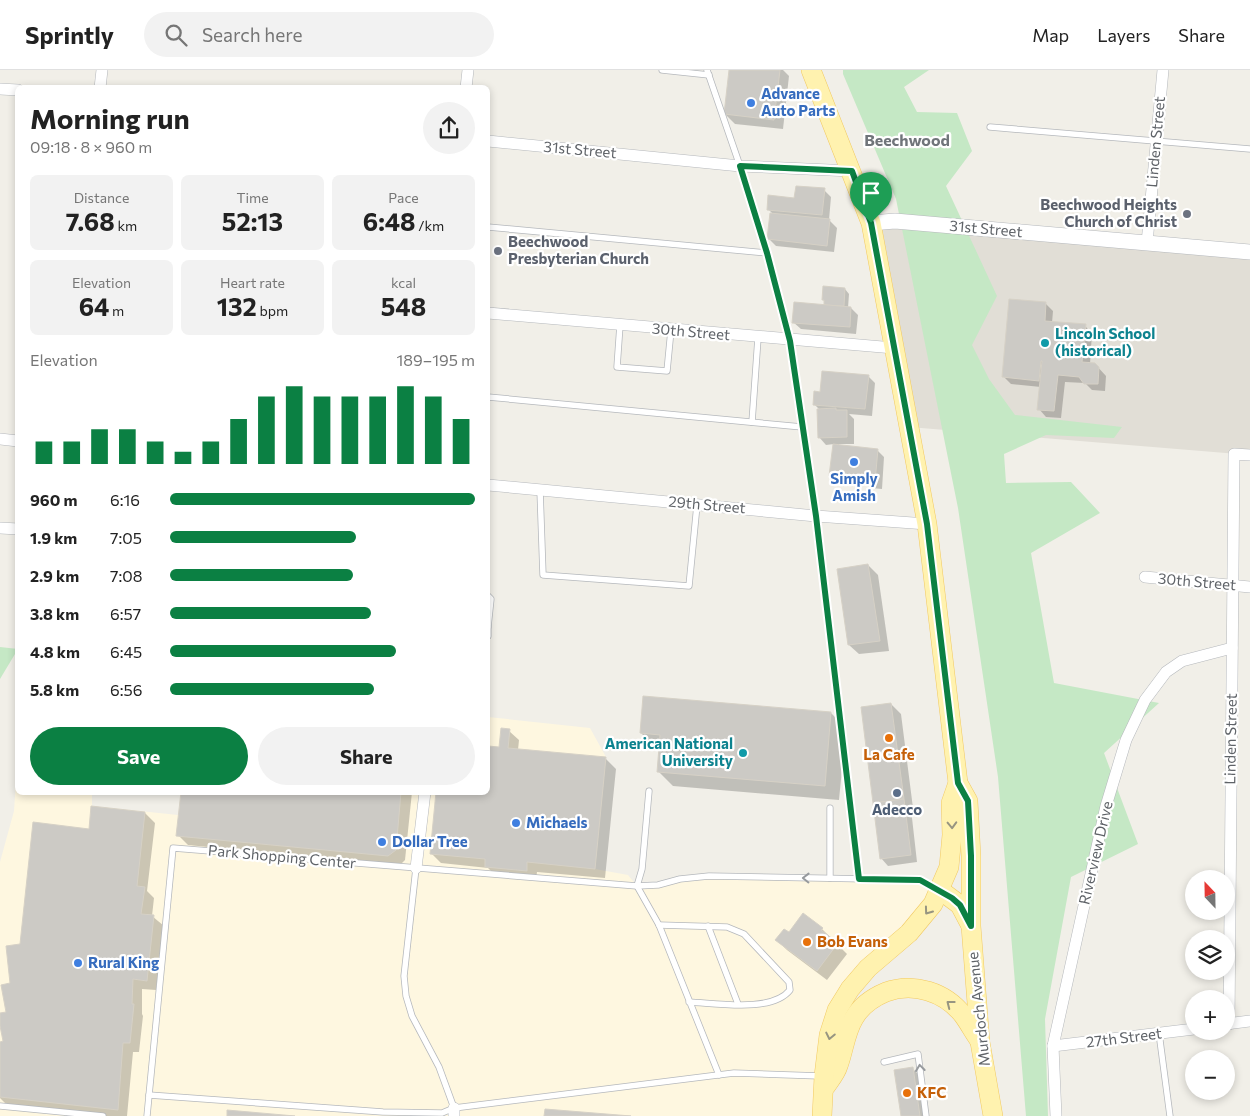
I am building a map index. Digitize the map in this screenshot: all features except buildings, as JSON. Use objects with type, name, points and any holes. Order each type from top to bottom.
[{"type":"main road","name":"Murdoch Avenue","points":[[811,70],[871,223],[927,524],[958,783],[968,801],[971,856],[971,926],[980,1042],[993,1116]]},
{"type":"main road","name":"Murdoch Avenue","points":[[822,1116],[829,1035],[837,1010],[850,989],[868,968],[916,926],[933,904],[949,867],[952,835],[951,803],[958,783]]},
{"type":"main road","points":[[940,890],[960,905],[971,926]]},
{"type":"main road","points":[[824,1083],[838,1068],[844,1040],[854,1018],[864,1006],[877,996],[892,990],[914,988],[935,994],[950,1003],[962,1014],[980,1042]]},
{"type":"street","points":[[100,85],[102,70]]},
{"type":"street","points":[[466,85],[468,70]]},
{"type":"street","name":"Linden Street","points":[[1147,243],[1163,70]]},
{"type":"street","points":[[0,89],[15,90]]},
{"type":"street","name":"31st Street","points":[[490,141],[740,166],[852,171]]},
{"type":"street","name":"31st Street","points":[[871,223],[895,221],[1250,252]]},
{"type":"street","name":"30th Street","points":[[490,313],[790,341],[894,348]]},
{"type":"street","points":[[0,439],[15,441]]},
{"type":"street","name":"Linden Street","points":[[1228,990],[1234,454],[1250,455]]},
{"type":"street","name":"29th Street","points":[[490,485],[816,516],[927,524]]},
{"type":"street","points":[[0,528],[15,529]]},
{"type":"street","name":"30th Street","points":[[1145,577],[1250,587]]},
{"type":"street","name":"Riverview Drive","points":[[1056,1116],[1053,1046],[1106,806],[1126,740],[1145,700],[1166,672],[1182,660],[1232,648]]},
{"type":"street","points":[[416,868],[425,795]]},
{"type":"street","points":[[1235,1023],[1250,1021]]},
{"type":"street","name":"27th Street","points":[[1053,1046],[1185,1029]]},
{"type":"lane","points":[[662,70],[708,72],[767,253],[790,341],[816,516],[859,879]]},
{"type":"lane","points":[[990,127],[1250,149]]},
{"type":"lane","points":[[490,227],[767,253]]},
{"type":"lane","points":[[620,325],[617,368],[667,371],[671,330]]},
{"type":"lane","points":[[752,422],[758,338]]},
{"type":"lane","points":[[490,397],[802,427]]},
{"type":"lane","points":[[540,490],[543,575],[689,586],[697,505]]},
{"type":"lane","points":[[649,791],[642,869],[637,886],[659,925],[719,1074]]},
{"type":"lane","points":[[830,808],[830,878]]},
{"type":"lane","name":"Park Shopping Center","points":[[146,1116],[174,848],[637,886],[658,885],[680,879],[709,876],[920,880],[940,890]]},
{"type":"lane","points":[[416,868],[404,976],[406,996],[412,1016],[439,1067],[454,1112]]},
{"type":"lane","points":[[659,925],[728,927],[744,934],[789,982],[790,990],[786,996],[762,1005],[689,1002]]},
{"type":"lane","points":[[708,926],[738,1004]]},
{"type":"lane","points":[[1159,1033],[1170,1116]]},
{"type":"lane","points":[[884,1062],[918,1054],[926,1116]]},
{"type":"lane","points":[[149,1095],[383,1112],[442,1113],[719,1074],[734,1073],[824,1083]]},
{"type":"lane","points":[[0,1106],[103,1116]]},
{"type":"shaded area","points":[[871,223],[1250,252],[1250,455],[909,427]]},
{"type":"shaded area","points":[[490,717],[590,728],[606,757],[595,869],[628,875],[637,886],[709,876],[920,880],[940,890],[850,989],[822,1116],[0,1116],[0,862],[14,811],[15,795],[92,795],[92,806],[178,815],[181,795],[490,795]]},
{"type":"green space","points":[[843,70],[929,70],[904,87],[917,112],[957,113],[972,151],[946,186],[997,296],[972,345],[989,379],[1015,415],[1122,427],[1114,438],[1046,435],[1004,454],[1006,483],[1071,482],[1100,513],[1031,553],[1054,683],[1159,703],[1104,753],[1138,844],[1071,877],[1045,1019],[1048,1116],[1026,1116],[998,777],[958,508],[896,199],[843,74]]},
{"type":"green space","points":[[0,647],[15,649],[15,654],[0,679]]},
{"type":"place","name":"Advance Auto Parts","points":[[751,103]]},
{"type":"place","name":"Beechwood Heights Church of Christ","points":[[1187,214]]},
{"type":"place","name":"Beechwood Presbyterian Church","points":[[498,251]]},
{"type":"place","name":"Lincoln School (historical)","points":[[1045,343]]},
{"type":"place","name":"Simply Amish","points":[[854,462]]},
{"type":"place","name":"La Cafe","points":[[889,738]]},
{"type":"place","name":"American National University","points":[[743,753]]},
{"type":"place","name":"Adecco","points":[[897,793]]},
{"type":"place","name":"Michaels","points":[[516,823]]},
{"type":"place","name":"Dollar Tree","points":[[382,842]]},
{"type":"place","name":"Bob Evans","points":[[807,942]]},
{"type":"place","name":"Rural King","points":[[78,963]]},
{"type":"place","name":"KFC","points":[[907,1093]]},
{"type":"district","name":"Beechwood","points":[[907,140]]},
{"type":"route","points":[[740,166],[852,171],[871,223],[927,524],[958,783],[968,801],[971,856],[971,926],[960,905],[940,890],[920,880],[859,879],[816,516],[790,341],[767,253],[740,166]]}]
